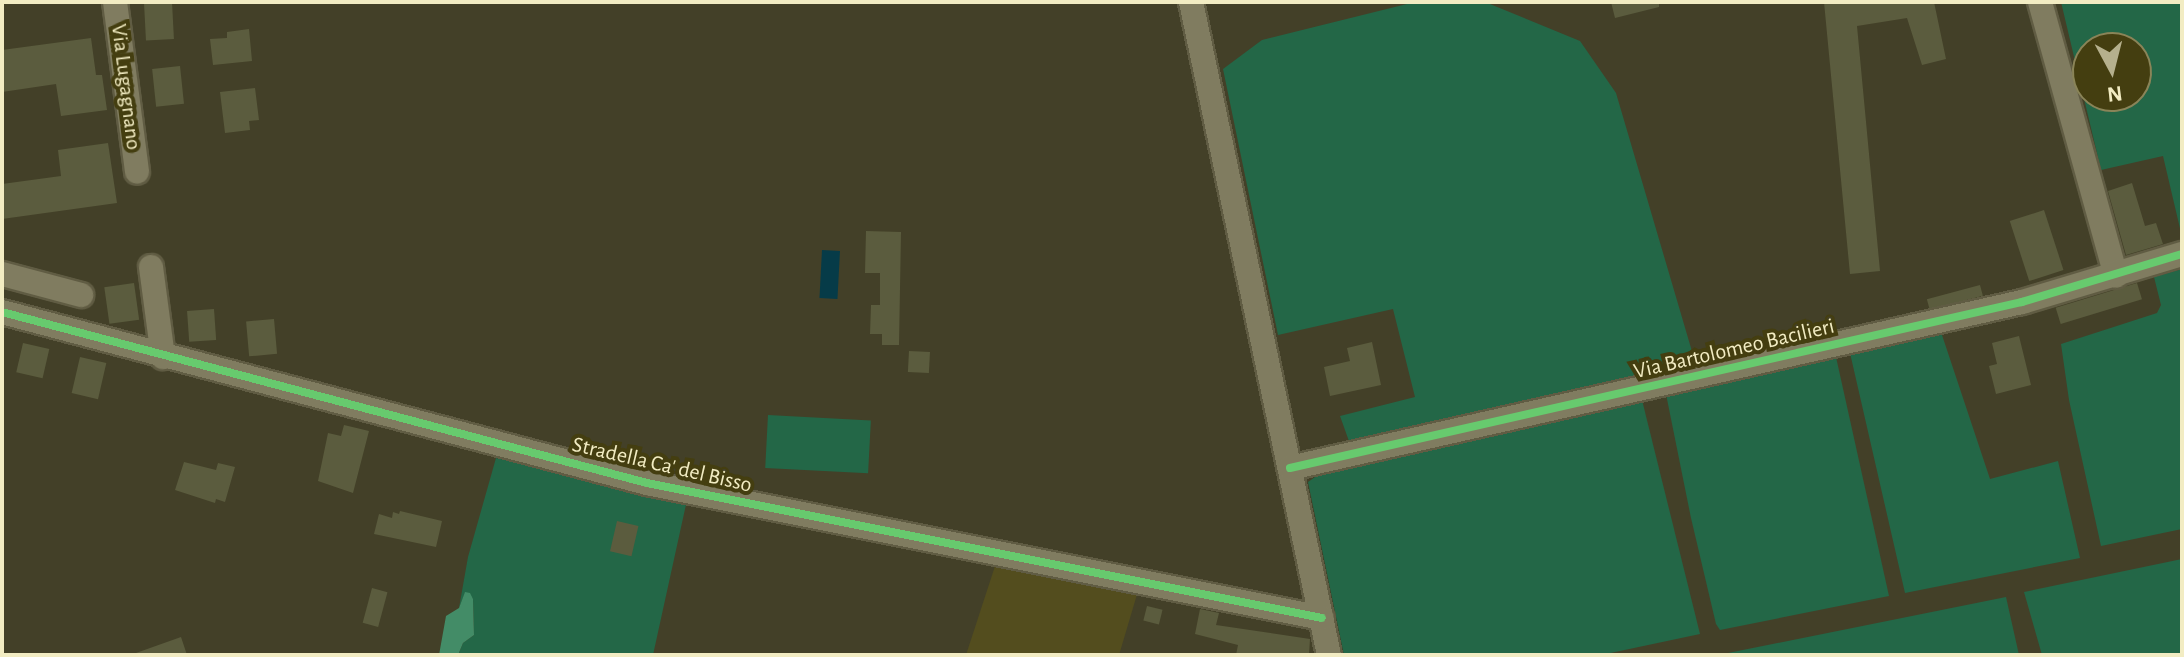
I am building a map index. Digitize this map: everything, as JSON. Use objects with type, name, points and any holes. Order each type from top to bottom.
[{"type":"street","name":"Via Lugagnano","points":[[115,2],[137,172]]},
{"type":"street","points":[[1191,2],[1329,655]]},
{"type":"street","points":[[2040,2],[2116,276]]},
{"type":"street","name":"Via Bartolomeo Bacilieri","points":[[1290,468],[2022,302],[2182,254]]},
{"type":"street","points":[[151,267],[163,357]]},
{"type":"street","points":[[2,274],[81,295]]},
{"type":"street","name":"Stradella Ca' del Bisso","points":[[2,312],[647,483],[1322,618]]},
{"type":"shaded area","points":[[997,560],[1138,591],[1119,655],[966,655]]},
{"type":"green space","points":[[1415,2],[1485,2],[1580,41],[1616,93],[1696,365],[1350,444],[1340,416],[1415,397],[1393,309],[1278,335],[1223,69],[1262,40]]},
{"type":"green space","points":[[2061,2],[2182,2],[2182,237],[2163,156],[2101,170],[2087,112],[2152,112],[2152,32],[2072,32],[2072,48]]},
{"type":"green space","points":[[2182,269],[2182,529],[2101,546],[2069,400],[2061,344],[2157,313],[2161,305],[2154,277]]},
{"type":"green space","points":[[1941,332],[1990,479],[2058,461],[2080,558],[1905,593],[1850,353]]},
{"type":"green space","points":[[1836,357],[1889,596],[1720,630],[1691,518],[1666,394]]},
{"type":"green space","points":[[1642,400],[1700,634],[1601,655],[1344,655],[1308,482],[1318,475]]},
{"type":"green space","points":[[768,415],[871,420],[868,473],[765,468]]},
{"type":"green space","points":[[496,458],[687,500],[653,655],[458,655],[463,643],[474,635],[473,599],[465,593],[459,608],[468,557]]},
{"type":"green space","points":[[2182,559],[2182,655],[2042,655],[2024,592]]},
{"type":"green space","points":[[465,592],[470,593],[473,599],[474,635],[463,643],[458,655],[439,655],[446,616],[459,608]]},
{"type":"green space","points":[[2006,597],[2019,655],[1718,655]]},
{"type":"water","points":[[822,250],[840,251],[837,299],[819,298]]},
{"type":"building","points":[[172,2],[174,39],[146,40],[144,3]]},
{"type":"building","points":[[1611,2],[1659,2],[1659,7],[1615,18]]},
{"type":"building","points":[[1824,2],[1934,2],[1946,59],[1922,65],[1907,18],[1857,26],[1880,271],[1850,274]]},
{"type":"building","points":[[249,29],[252,61],[213,65],[210,39],[227,38],[227,32]]},
{"type":"building","points":[[91,38],[96,75],[102,75],[107,110],[61,116],[56,84],[2,92],[2,50]]},
{"type":"building","points":[[180,66],[184,104],[156,107],[152,69]]},
{"type":"building","points":[[255,88],[259,120],[249,121],[250,130],[225,133],[220,92]]},
{"type":"building","points":[[108,143],[117,203],[2,219],[2,184],[61,176],[58,150]]},
{"type":"building","points":[[2132,183],[2145,226],[2156,223],[2163,244],[2126,255],[2108,191]]},
{"type":"building","points":[[2044,210],[2063,270],[2029,281],[2010,221]]},
{"type":"building","points":[[866,231],[901,232],[899,345],[882,345],[882,334],[870,334],[871,305],[880,305],[880,273],[865,273]]},
{"type":"building","points":[[134,283],[139,320],[109,324],[104,287]]},
{"type":"building","points":[[2137,283],[2142,299],[2061,324],[2056,308]]},
{"type":"building","points":[[1980,285],[1983,296],[1930,310],[1927,299]]},
{"type":"building","points":[[214,309],[216,340],[189,342],[187,311]]},
{"type":"building","points":[[274,319],[277,354],[249,356],[246,321]]},
{"type":"building","points":[[2019,336],[2031,385],[1996,394],[1989,366],[1997,364],[1992,343]]},
{"type":"building","points":[[1372,342],[1381,385],[1330,396],[1324,367],[1350,361],[1347,348]]},
{"type":"building","points":[[23,343],[49,349],[43,378],[16,372]]},
{"type":"building","points":[[909,351],[930,352],[929,373],[908,372]]},
{"type":"building","points":[[80,357],[106,363],[98,399],[72,393]]},
{"type":"building","points":[[344,425],[369,431],[353,493],[318,481],[328,433],[341,436]]},
{"type":"building","points":[[184,462],[216,470],[218,463],[235,467],[225,502],[216,499],[215,503],[175,490]]},
{"type":"building","points":[[400,511],[442,521],[436,547],[374,534],[379,514],[392,518],[393,512],[399,514]]},
{"type":"building","points":[[617,521],[638,526],[631,556],[610,551]]},
{"type":"building","points":[[372,588],[387,592],[378,627],[363,623]]},
{"type":"building","points":[[1147,606],[1163,610],[1159,624],[1143,621]]},
{"type":"building","points":[[1200,609],[1219,613],[1216,625],[1310,639],[1309,655],[1236,655],[1238,645],[1195,634]]},
{"type":"building","points":[[181,637],[187,655],[136,653]]},
{"type":"cycle path","points":[[1290,468],[2022,302],[2182,254]]},
{"type":"cycle path","points":[[2,312],[647,483],[1322,618]]}]
